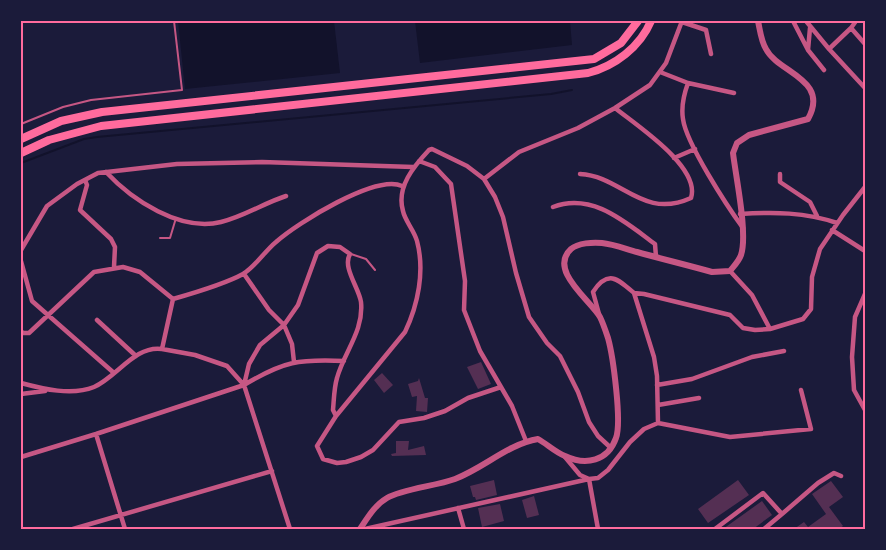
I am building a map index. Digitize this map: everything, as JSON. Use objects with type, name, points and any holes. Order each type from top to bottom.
[{"type":"main road","points":[[21,139],[62,121],[102,112],[594,59],[621,43],[638,21]]},
{"type":"main road","points":[[21,153],[49,140],[101,126],[588,73],[600,70],[629,52],[641,39],[651,21]]},
{"type":"street","points":[[484,179],[519,152],[566,134],[650,86],[660,72],[682,21],[706,30],[711,54]]},
{"type":"street","points":[[730,271],[741,255],[743,228],[733,153],[737,142],[749,135],[808,118],[813,109],[813,97],[805,83],[766,51],[758,21]]},
{"type":"street","points":[[792,21],[808,50],[824,70]]},
{"type":"street","points":[[806,21],[865,88]]},
{"type":"street","points":[[829,49],[856,21]]},
{"type":"street","points":[[808,50],[810,27]]},
{"type":"street","points":[[850,28],[865,44]]},
{"type":"street","points":[[660,72],[688,82],[734,93]]},
{"type":"street","points":[[688,82],[684,94],[682,118],[687,134],[743,228]]},
{"type":"street","points":[[580,174],[592,175],[656,205],[691,198],[691,181],[674,158],[662,145],[615,108]]},
{"type":"street","points":[[501,387],[468,398],[445,411],[424,418],[399,422],[373,450],[361,458],[346,462],[330,462],[323,459],[317,446],[336,416],[405,332],[417,303],[420,281],[417,240],[402,210],[402,186],[413,167],[429,150],[435,149],[466,165],[484,179],[495,197],[503,217],[529,317],[547,343],[560,356],[578,392],[589,422],[598,436],[611,448]]},
{"type":"street","points":[[674,158],[695,149]]},
{"type":"street","points":[[419,161],[435,167],[451,184],[465,281],[464,310],[480,351],[512,406],[526,441]]},
{"type":"street","points":[[21,250],[46,206],[98,173],[177,164],[262,162],[413,167]]},
{"type":"street","points":[[106,172],[138,201],[176,218],[196,223],[220,223],[286,195]]},
{"type":"street","points":[[780,174],[780,182],[810,202],[817,216]]},
{"type":"street","points":[[85,180],[87,185],[80,210],[111,239],[115,247],[114,267]]},
{"type":"street","points":[[174,298],[244,274],[276,241],[348,196],[388,184],[395,183],[402,186]]},
{"type":"street","points":[[634,293],[730,315],[744,328],[755,330],[770,329],[803,319],[811,309],[812,277],[820,249],[865,187]]},
{"type":"street","points":[[553,207],[565,202],[579,202],[602,208],[655,244],[656,257]]},
{"type":"street","points":[[740,214],[781,213],[817,216],[837,223]]},
{"type":"street","points":[[832,230],[865,251]]},
{"type":"street","points":[[600,317],[571,281],[566,269],[564,262],[572,247],[602,243],[712,272],[730,271]]},
{"type":"street","points":[[244,385],[249,364],[260,345],[284,325],[298,305],[317,253],[328,246],[340,248],[350,254],[347,258],[361,301],[361,310],[359,327],[337,376],[333,410],[336,416]]},
{"type":"street","points":[[21,261],[32,301],[114,373]]},
{"type":"street","points":[[21,331],[29,333],[94,272],[114,267],[140,272],[174,298]]},
{"type":"street","points":[[730,271],[752,295],[770,329]]},
{"type":"street","points":[[244,274],[269,309],[284,325],[292,344],[294,362]]},
{"type":"street","points":[[565,457],[588,461],[601,459],[611,448],[617,436],[616,388],[608,338],[593,292],[599,283],[609,278],[618,279],[634,293],[654,357],[658,423]]},
{"type":"street","points":[[865,294],[855,317],[852,357],[854,390],[865,410]]},
{"type":"street","points":[[162,349],[174,298]]},
{"type":"street","points":[[97,321],[136,356]]},
{"type":"street","points":[[21,394],[83,390],[94,387],[136,356],[156,348],[195,355],[227,366],[244,385],[290,529]]},
{"type":"street","points":[[657,385],[692,379],[752,357],[784,351]]},
{"type":"street","points":[[21,457],[244,385],[262,374],[294,362],[344,361]]},
{"type":"street","points":[[21,383],[51,391]]},
{"type":"street","points":[[365,529],[598,478],[637,435],[658,423],[730,437],[811,429],[801,390]]},
{"type":"street","points":[[658,405],[699,398]]},
{"type":"street","points":[[96,434],[125,529]]},
{"type":"street","points":[[360,529],[376,506],[388,496],[455,479],[526,441],[538,439],[565,457],[580,475],[589,479]]},
{"type":"street","points":[[73,529],[272,471]]},
{"type":"street","points":[[764,529],[818,483],[834,473],[841,476]]},
{"type":"street","points":[[589,479],[598,529]]},
{"type":"street","points":[[715,529],[763,493],[782,514]]},
{"type":"street","points":[[458,508],[464,529]]},
{"type":"lane","points":[[21,124],[63,107],[91,100],[182,90],[174,21]]},
{"type":"lane","points":[[160,237],[170,238],[176,218]]},
{"type":"lane","points":[[350,254],[366,259],[375,270]]},
{"type":"shaded area","points":[[178,21],[334,21],[340,73],[185,89]]},
{"type":"shaded area","points":[[415,21],[570,21],[572,45],[420,63]]},
{"type":"building","points":[[481,362],[491,384],[478,389],[467,367]]},
{"type":"building","points":[[382,373],[393,385],[384,393],[374,380]]},
{"type":"building","points":[[419,378],[425,398],[428,398],[427,412],[416,411],[417,396],[412,397],[408,384],[418,381]]},
{"type":"building","points":[[396,441],[409,441],[408,450],[424,446],[426,455],[392,456],[391,454],[396,453]]},
{"type":"building","points":[[494,480],[497,495],[476,500],[473,497],[470,486]]},
{"type":"building","points":[[738,480],[749,495],[708,523],[698,509]]},
{"type":"building","points":[[831,481],[843,497],[829,507],[843,526],[839,529],[794,529],[804,522],[808,527],[826,514],[812,494]]},
{"type":"building","points":[[534,496],[539,515],[527,518],[522,500]]},
{"type":"building","points":[[762,501],[772,515],[753,529],[723,529]]},
{"type":"building","points":[[500,504],[504,521],[482,527],[478,508]]},
{"type":"waterway","points":[[21,163],[84,139],[97,137],[551,94],[572,90]]}]
